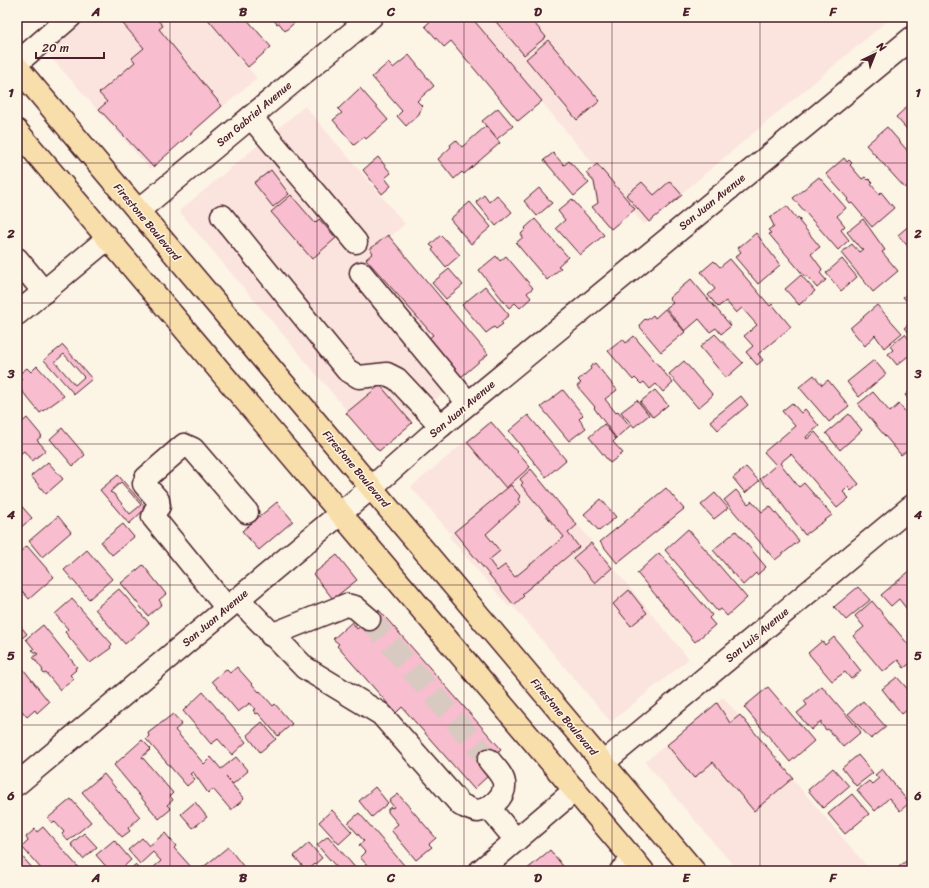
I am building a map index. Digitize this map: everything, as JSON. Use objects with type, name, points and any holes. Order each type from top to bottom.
[{"type":"main road","name":"Firestone Boulevard","points":[[17,67],[694,871]]},
{"type":"main road","points":[[17,132],[339,514],[575,790],[633,867]]},
{"type":"street","points":[[17,63],[70,17]]},
{"type":"street","name":"San Gabriel Avenue","points":[[138,212],[371,17]]},
{"type":"street","name":"San Juan Avenue","points":[[17,784],[372,487],[468,403],[912,38]]},
{"type":"street","points":[[252,117],[356,242]]},
{"type":"street","points":[[222,216],[347,370],[359,377],[387,374],[397,379],[441,426]]},
{"type":"street","points":[[17,314],[107,239]]},
{"type":"street","points":[[17,259],[44,292]]},
{"type":"street","points":[[361,273],[468,403]]},
{"type":"street","points":[[247,512],[193,449],[184,445],[146,478],[144,484],[158,500],[159,506],[155,511],[154,517],[232,604],[271,635],[305,668],[381,714],[461,805],[477,811],[491,806],[502,796],[504,784],[500,775],[489,760]]},
{"type":"street","name":"San Luis Avenue","points":[[603,762],[912,506]]},
{"type":"street","points":[[271,635],[346,605],[355,607],[369,619]]},
{"type":"street","points":[[480,871],[575,790]]},
{"type":"street","points":[[491,806],[495,815],[516,840]]},
{"type":"shaded area","points":[[89,17],[205,17],[257,78],[150,169],[47,53]]},
{"type":"shaded area","points":[[471,17],[892,17],[644,225]]},
{"type":"shaded area","points":[[305,106],[405,224],[390,237],[488,354],[379,449],[179,211]]},
{"type":"shaded area","points":[[491,420],[689,659],[611,722],[512,605],[509,607],[449,537],[451,534],[411,487]]},
{"type":"shaded area","points":[[723,697],[871,871],[738,871],[645,762]]},
{"type":"building","points":[[117,17],[155,17],[163,26],[159,29],[222,106],[153,167],[99,109],[107,102],[99,93],[135,62],[132,58],[144,48]]},
{"type":"building","points":[[206,17],[245,17],[271,47],[248,67]]},
{"type":"building","points":[[301,17],[285,31],[279,23],[277,24],[272,18]]},
{"type":"building","points":[[435,17],[471,17],[542,101],[518,121],[451,41],[444,47],[425,26]]},
{"type":"building","points":[[492,17],[529,17],[546,37],[524,55]]},
{"type":"building","points":[[548,40],[600,101],[577,120],[526,59]]},
{"type":"building","points":[[409,55],[434,86],[417,101],[422,106],[419,114],[406,126],[397,116],[402,111],[372,77],[388,63],[393,68]]},
{"type":"building","points":[[360,88],[388,120],[366,139],[364,137],[354,145],[333,120],[342,113],[338,109]]},
{"type":"building","points":[[910,104],[912,106],[912,135],[896,117]]},
{"type":"building","points":[[498,108],[513,126],[497,139],[482,121]]},
{"type":"building","points":[[486,126],[500,143],[464,174],[462,172],[454,179],[438,159],[456,140],[462,147]]},
{"type":"building","points":[[887,127],[912,156],[912,182],[905,188],[866,145]]},
{"type":"building","points":[[553,153],[564,165],[569,161],[589,183],[574,196],[544,160]]},
{"type":"building","points":[[378,157],[391,173],[385,178],[391,186],[382,194],[363,170]]},
{"type":"building","points":[[844,158],[847,162],[849,160],[852,163],[850,165],[862,179],[865,177],[873,183],[871,184],[879,194],[881,192],[894,208],[872,227],[852,203],[850,204],[847,200],[848,199],[826,174]]},
{"type":"building","points":[[597,164],[635,209],[611,229],[592,207],[598,203],[594,182],[586,173]]},
{"type":"building","points":[[271,170],[289,194],[273,207],[254,183]]},
{"type":"building","points":[[819,177],[846,208],[837,216],[845,226],[841,230],[849,240],[838,250],[793,198]]},
{"type":"building","points":[[670,181],[682,195],[649,222],[626,195],[642,182],[654,195]]},
{"type":"building","points":[[539,188],[552,203],[537,216],[524,201]]},
{"type":"building","points":[[291,195],[315,223],[319,219],[336,238],[312,259],[271,212]]},
{"type":"building","points":[[484,195],[489,202],[497,195],[512,212],[496,226],[476,202]]},
{"type":"building","points":[[572,199],[604,235],[580,255],[556,228],[565,220],[558,211]]},
{"type":"building","points":[[470,202],[491,227],[471,244],[450,219]]},
{"type":"building","points":[[787,206],[797,219],[798,217],[801,220],[799,221],[820,247],[811,254],[822,269],[820,273],[826,280],[817,288],[807,276],[805,277],[769,234],[771,233],[768,230],[774,226],[770,218]]},
{"type":"building","points":[[535,219],[568,257],[558,266],[561,268],[547,280],[516,243],[523,237],[521,234],[526,229],[525,228]]},
{"type":"building","points":[[863,219],[885,250],[882,252],[898,271],[873,292],[841,253],[852,244],[859,252],[863,249],[860,248],[847,232]]},
{"type":"building","points":[[912,223],[912,251],[898,235]]},
{"type":"building","points":[[756,233],[780,265],[758,284],[735,257],[741,252],[738,248]]},
{"type":"building","points":[[388,235],[488,354],[460,378],[428,339],[433,335],[366,259],[373,253],[370,249]]},
{"type":"building","points":[[441,235],[460,255],[446,267],[432,250],[434,248],[430,245]]},
{"type":"building","points":[[496,256],[500,261],[506,256],[533,288],[527,293],[531,298],[520,308],[515,303],[509,308],[479,270]]},
{"type":"building","points":[[730,259],[770,306],[772,304],[791,327],[758,354],[763,360],[757,365],[746,352],[753,346],[744,336],[757,325],[742,308],[736,313],[726,301],[718,307],[708,295],[715,289],[701,272],[714,261],[720,267]]},
{"type":"building","points":[[842,259],[857,277],[841,291],[826,273]]},
{"type":"building","points":[[449,269],[463,285],[446,299],[432,283]]},
{"type":"building","points":[[801,275],[815,291],[799,305],[785,289]]},
{"type":"building","points":[[691,279],[731,326],[721,334],[716,328],[710,332],[699,319],[685,331],[666,308],[673,303],[669,298]]},
{"type":"building","points":[[485,286],[509,315],[501,322],[503,324],[496,329],[494,327],[486,333],[462,305]]},
{"type":"building","points":[[912,289],[912,307],[903,297]]},
{"type":"building","points":[[877,305],[902,333],[884,348],[875,335],[865,346],[850,328]]},
{"type":"building","points":[[665,309],[685,332],[661,352],[640,327],[641,323],[645,319],[647,320],[653,315],[655,318]]},
{"type":"building","points":[[912,321],[912,336],[904,328]]},
{"type":"building","points":[[715,334],[743,363],[726,378],[700,347]]},
{"type":"building","points":[[905,334],[912,343],[912,353],[897,365],[888,354],[893,350],[890,346]]},
{"type":"building","points":[[634,336],[673,383],[663,392],[656,384],[650,389],[644,382],[641,384],[635,378],[633,380],[608,351],[623,339],[626,343]]},
{"type":"building","points":[[63,345],[92,379],[74,394],[44,360]],"holes":[[[64,354],[84,377],[75,385],[55,362]]]},
{"type":"building","points":[[874,360],[886,374],[859,397],[847,382]]},
{"type":"building","points":[[684,361],[713,395],[698,408],[669,374]]},
{"type":"building","points":[[595,363],[617,390],[605,399],[616,413],[618,411],[630,426],[616,438],[594,408],[595,407],[577,386],[581,383],[578,380],[591,369],[590,367]]},
{"type":"building","points":[[37,366],[64,396],[40,413],[17,385],[22,379],[18,375],[27,368],[31,372]]},
{"type":"building","points":[[814,375],[822,385],[828,380],[849,406],[829,422],[799,387]]},
{"type":"building","points":[[380,385],[412,423],[379,451],[346,413]]},
{"type":"building","points":[[912,389],[912,403],[905,395]]},
{"type":"building","points":[[563,390],[583,415],[579,419],[586,428],[569,441],[541,407]]},
{"type":"building","points":[[655,390],[668,405],[653,417],[640,402]]},
{"type":"building","points":[[873,392],[890,412],[899,404],[912,420],[912,447],[901,455],[858,404]]},
{"type":"building","points":[[741,396],[748,405],[718,430],[710,421]]},
{"type":"building","points":[[637,400],[649,415],[634,427],[621,412]]},
{"type":"building","points":[[792,403],[801,413],[805,409],[819,426],[806,437],[807,439],[815,432],[859,484],[851,491],[848,487],[843,492],[849,498],[837,508],[791,454],[780,463],[799,487],[804,483],[832,515],[805,535],[782,503],[769,487],[768,488],[760,479],[776,465],[764,452],[795,426],[782,411]]},
{"type":"building","points":[[849,414],[862,430],[840,450],[826,433]]},
{"type":"building","points":[[528,415],[566,460],[546,477],[509,431]]},
{"type":"building","points":[[27,418],[42,436],[37,440],[46,450],[32,461],[24,451],[20,454],[17,450],[17,421],[20,424]]},
{"type":"building","points":[[491,422],[530,467],[506,488],[467,442]]},
{"type":"building","points":[[604,424],[616,439],[613,442],[623,453],[610,463],[589,437]]},
{"type":"building","points":[[62,428],[85,455],[73,466],[50,439]]},
{"type":"building","points":[[48,462],[63,479],[46,494],[31,476]]},
{"type":"building","points":[[746,467],[759,481],[745,493],[733,478]]},
{"type":"building","points":[[531,469],[577,525],[568,533],[579,547],[522,594],[524,596],[514,605],[454,532],[511,485],[520,496],[518,500],[521,502],[486,534],[500,551],[489,560],[497,571],[505,565],[515,577],[564,537],[521,485],[523,483],[520,479]]},
{"type":"building","points":[[118,475],[146,508],[129,524],[100,490]],"holes":[[[121,482],[141,505],[130,514],[114,494],[110,492]]]},
{"type":"building","points":[[666,488],[684,509],[617,563],[600,542]]},
{"type":"building","points":[[736,490],[748,504],[752,501],[762,512],[770,506],[799,541],[775,560],[724,500]]},
{"type":"building","points":[[715,493],[728,508],[714,519],[701,505]]},
{"type":"building","points":[[17,494],[20,498],[17,501]]},
{"type":"building","points":[[601,499],[616,517],[599,531],[584,514]]},
{"type":"building","points":[[17,501],[32,518],[19,529],[17,527]]},
{"type":"building","points":[[277,502],[293,521],[259,550],[242,531]]},
{"type":"building","points":[[58,516],[71,532],[42,557],[29,541]]},
{"type":"building","points":[[123,524],[134,537],[112,555],[101,542]]},
{"type":"building","points":[[688,529],[747,598],[727,616],[721,609],[717,611],[665,550]]},
{"type":"building","points":[[736,531],[766,567],[757,575],[756,573],[743,585],[713,550]]},
{"type":"building","points":[[591,543],[612,568],[595,583],[573,558]]},
{"type":"building","points":[[27,546],[54,577],[29,599],[17,585],[17,555]]},
{"type":"building","points":[[87,550],[112,579],[89,599],[64,570]]},
{"type":"building","points":[[659,553],[712,615],[709,618],[715,625],[695,642],[637,573]]},
{"type":"building","points":[[337,555],[357,580],[333,599],[313,574]]},
{"type":"building","points":[[143,565],[166,594],[159,600],[162,604],[148,616],[121,583]]},
{"type":"building","points":[[912,569],[911,618],[908,613],[909,612],[899,599],[891,606],[881,595]]},
{"type":"building","points":[[858,587],[870,600],[846,620],[834,607]]},
{"type":"building","points":[[119,589],[149,623],[125,644],[95,609]]},
{"type":"building","points":[[629,590],[647,613],[631,626],[613,604]]},
{"type":"building","points":[[72,599],[112,644],[110,647],[111,648],[90,663],[65,632],[68,629],[55,614]]},
{"type":"building","points":[[872,601],[912,649],[912,662],[904,668],[898,660],[883,672],[853,636],[864,627],[855,616]]},
{"type":"building","points":[[379,610],[501,749],[482,766],[489,775],[474,789],[402,707],[396,713],[337,646],[339,644],[333,639],[352,622],[357,629]]},
{"type":"building","points":[[17,622],[27,634],[17,642]]},
{"type":"building","points":[[43,625],[77,667],[75,668],[76,670],[70,675],[74,679],[60,690],[46,673],[44,674],[42,671],[43,670],[33,657],[38,654],[32,650],[34,649],[26,639]]},
{"type":"building","points":[[834,637],[861,671],[851,679],[845,672],[832,681],[808,653],[822,641],[825,645]]},
{"type":"building","points":[[17,661],[49,702],[37,713],[35,710],[27,717],[17,705]]},
{"type":"building","points":[[237,667],[273,706],[275,704],[292,724],[278,736],[258,713],[256,714],[253,710],[255,709],[250,703],[238,712],[212,681],[226,669],[230,673]]},
{"type":"building","points":[[897,677],[912,694],[912,706],[902,714],[882,689]]},
{"type":"building","points":[[822,686],[861,732],[843,747],[828,729],[826,730],[821,724],[821,721],[811,730],[797,713],[807,705],[804,701]]},
{"type":"building","points":[[768,687],[814,741],[790,762],[744,707]]},
{"type":"building","points":[[203,692],[246,742],[232,755],[218,739],[211,744],[183,711]]},
{"type":"building","points":[[863,701],[886,727],[871,739],[848,714]]},
{"type":"building","points":[[717,703],[730,723],[740,715],[793,778],[754,811],[713,762],[694,778],[667,745]]},
{"type":"building","points":[[173,714],[182,724],[175,730],[204,764],[211,757],[221,769],[236,757],[248,771],[233,784],[226,777],[244,799],[231,810],[213,789],[208,793],[193,772],[190,774],[195,779],[187,786],[146,739],[149,736],[148,733]]},
{"type":"building","points":[[262,722],[276,739],[260,752],[247,735]]},
{"type":"building","points":[[142,740],[151,749],[142,757],[173,793],[170,796],[173,800],[167,805],[171,809],[159,819],[114,765]]},
{"type":"building","points":[[858,755],[873,773],[856,786],[842,768]]},
{"type":"building","points":[[833,768],[849,786],[823,808],[808,790]]},
{"type":"building","points":[[882,769],[909,803],[900,811],[889,798],[875,811],[857,790],[869,781],[872,784],[879,778],[875,775]]},
{"type":"building","points":[[104,774],[140,817],[128,828],[130,831],[122,837],[82,792]]},
{"type":"building","points":[[912,781],[912,799],[906,792],[911,788],[909,784]]},
{"type":"building","points":[[375,787],[388,803],[372,817],[359,801]]},
{"type":"building","points":[[398,794],[436,838],[429,844],[432,847],[416,860],[391,830],[398,824],[388,812],[388,809],[394,807],[389,801]]},
{"type":"building","points":[[852,794],[869,814],[845,834],[828,814]]},
{"type":"building","points":[[71,799],[91,822],[68,841],[62,834],[64,832],[54,821],[52,823],[48,818]]},
{"type":"building","points":[[195,802],[207,817],[193,828],[181,814]]},
{"type":"building","points":[[332,810],[352,832],[339,844],[319,822]]},
{"type":"building","points":[[359,813],[404,865],[398,871],[372,871],[360,857],[365,852],[359,845],[364,841],[348,823]]},
{"type":"building","points":[[43,827],[78,867],[73,871],[43,871],[22,847],[28,841],[26,837],[35,829],[37,832]]},
{"type":"building","points":[[84,833],[97,847],[83,859],[71,844]]},
{"type":"building","points":[[165,833],[176,846],[174,848],[192,868],[188,871],[156,871],[153,868],[161,861],[153,852],[140,864],[128,850],[142,838],[149,846]]},
{"type":"building","points":[[328,836],[358,871],[337,871],[339,870],[317,845]]},
{"type":"building","points":[[114,840],[131,860],[120,870],[117,867],[110,871],[96,855]]},
{"type":"building","points":[[309,843],[322,858],[307,871],[294,856]]},
{"type":"building","points":[[228,847],[247,871],[203,871],[201,869]]},
{"type":"building","points":[[550,850],[567,871],[525,871]]},
{"type":"building","points":[[17,851],[35,871],[17,871]]},
{"type":"building","points":[[911,857],[912,871],[894,871]]},
{"type":"building","points":[[135,865],[141,871],[128,871]]},
{"type":"tunnel","points":[[369,619],[489,760]]}]
